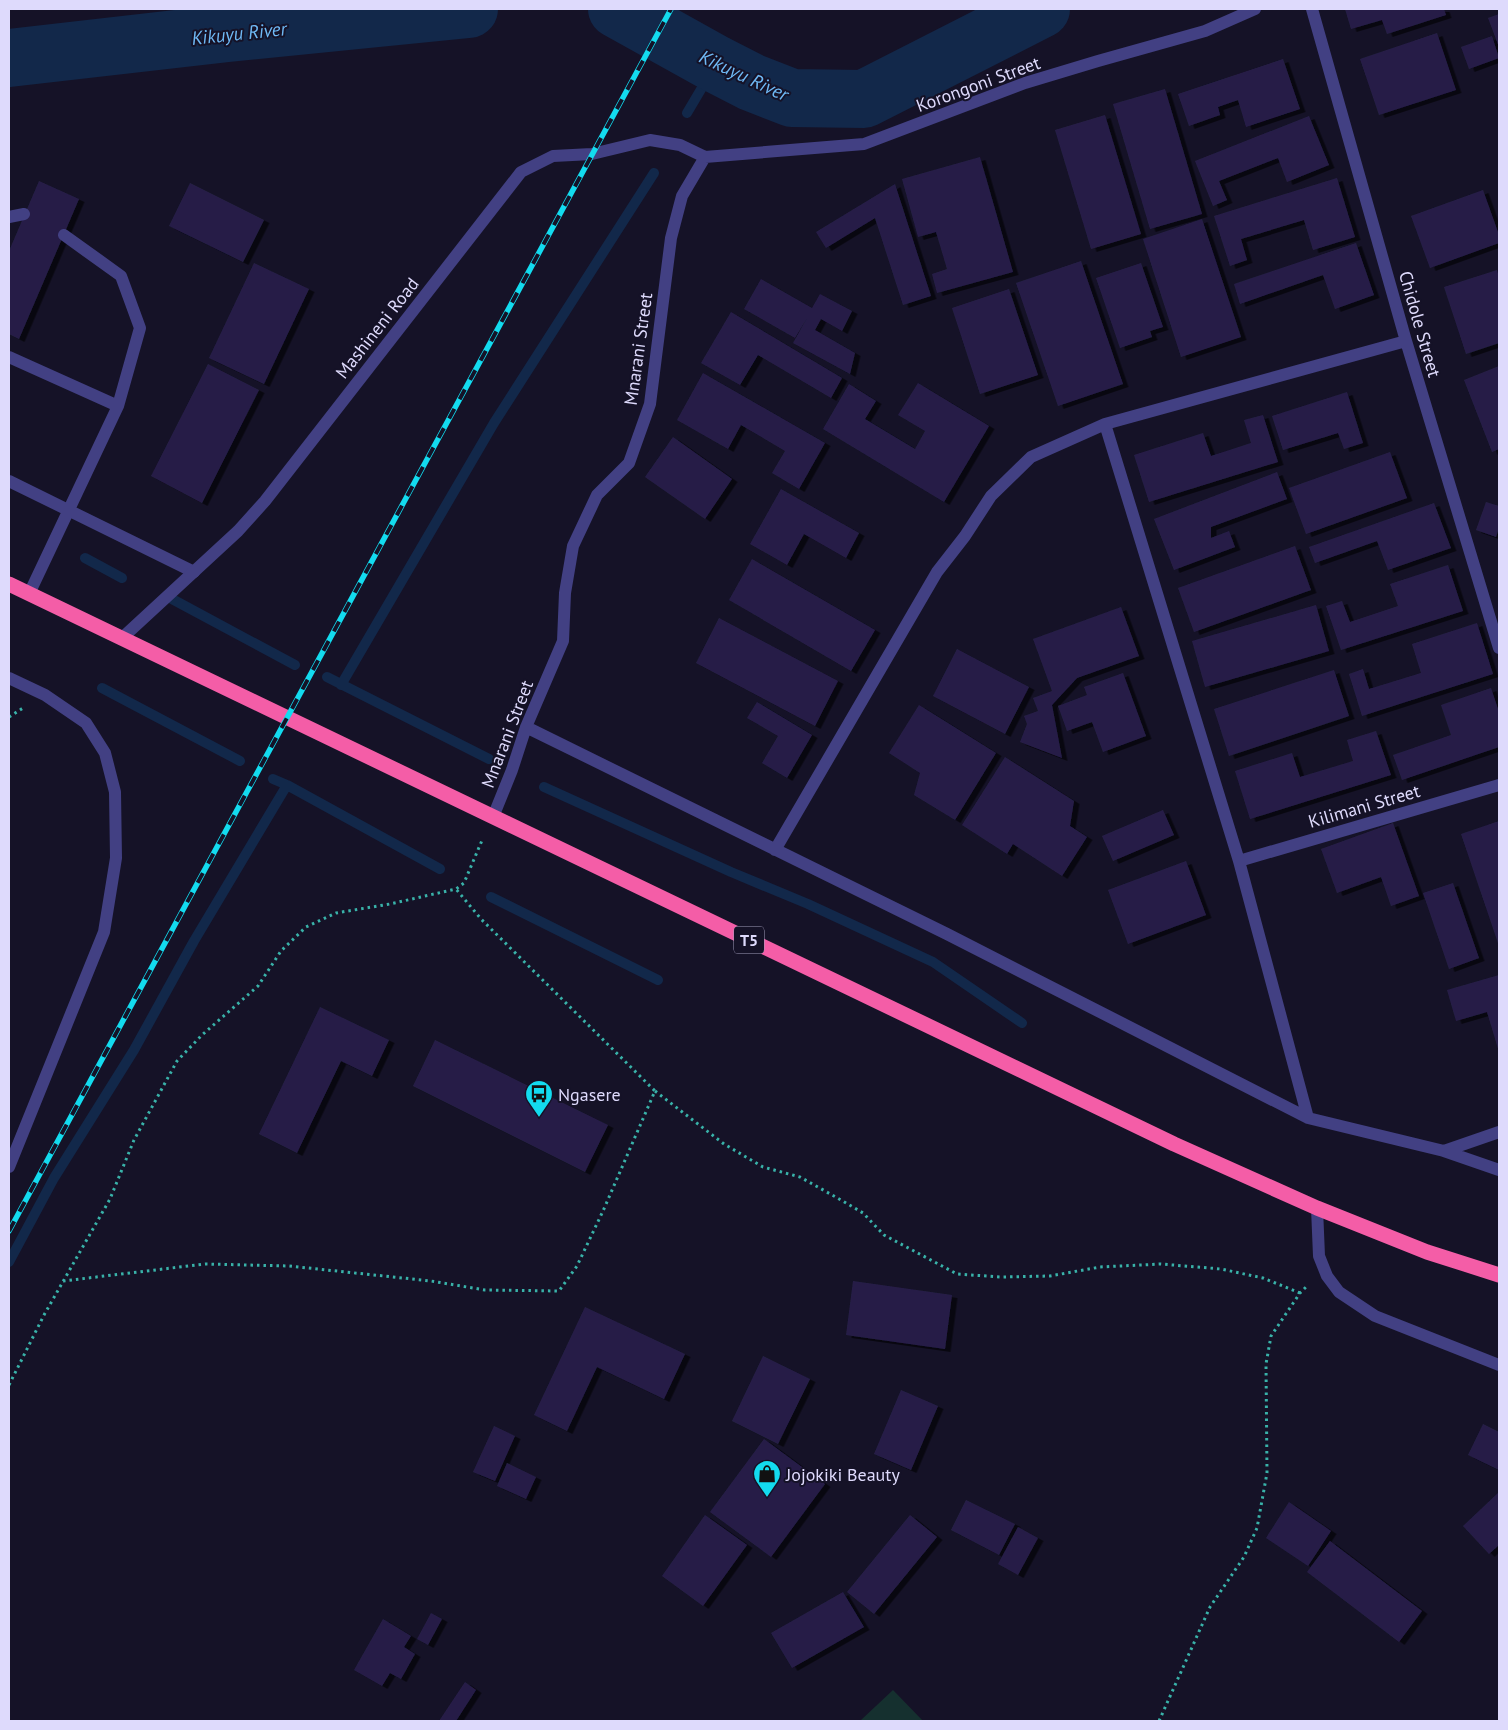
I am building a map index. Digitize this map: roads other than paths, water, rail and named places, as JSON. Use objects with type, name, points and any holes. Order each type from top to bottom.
[{"type":"highway","name":"T5","points":[[9,584],[1165,1140],[1317,1208],[1427,1252],[1499,1276]]},
{"type":"street","name":"Korongoni Street","points":[[705,157],[864,144],[1025,83],[1205,31],[1255,9]]},
{"type":"street","name":"Chidole Street","points":[[1312,9],[1406,341],[1499,648]]},
{"type":"street","name":"Mashineni Road","points":[[121,638],[238,531],[265,501],[521,172],[553,156],[592,154],[650,140],[680,145],[705,157]]},
{"type":"street","name":"Mnarani Street","points":[[493,817],[512,770],[526,727],[563,641],[565,593],[573,546],[597,495],[630,463],[650,404],[671,238],[682,196],[705,157]]},
{"type":"street","points":[[9,217],[24,214]]},
{"type":"street","points":[[29,594],[118,406],[140,328],[121,276],[64,235]]},
{"type":"street","points":[[775,850],[937,572],[965,536],[991,496],[1031,457],[1105,424],[1406,341]]},
{"type":"street","points":[[9,357],[118,406]]},
{"type":"street","points":[[1105,424],[1239,861],[1308,1118]]},
{"type":"street","points":[[9,481],[194,572]]},
{"type":"street","points":[[9,678],[45,695],[86,722],[104,753],[115,792],[116,839],[116,858],[104,932],[9,1167]]},
{"type":"street","points":[[526,727],[947,934],[1308,1118],[1444,1151],[1499,1170]]},
{"type":"street","name":"Kilimani Street","points":[[1239,861],[1499,784]]},
{"type":"street","points":[[1444,1151],[1499,1132]]},
{"type":"street","points":[[1317,1208],[1319,1256],[1327,1276],[1339,1292],[1375,1316],[1499,1365]]},
{"type":"waterway","name":"Kikuyu River","points":[[9,58],[228,33],[469,9]]},
{"type":"waterway","name":"Kikuyu River","points":[[617,9],[751,82],[792,98],[864,99],[1041,9]]},
{"type":"waterway","points":[[687,113],[716,64]]},
{"type":"waterway","points":[[341,685],[494,423],[654,173]]},
{"type":"waterway","points":[[85,558],[122,578]]},
{"type":"waterway","points":[[172,599],[295,665]]},
{"type":"waterway","points":[[327,677],[489,759]]},
{"type":"waterway","points":[[102,688],[240,761]]},
{"type":"waterway","points":[[273,779],[440,869]]},
{"type":"waterway","points":[[9,1262],[54,1178],[134,1050],[194,941],[287,785]]},
{"type":"waterway","points":[[544,787],[731,872],[808,904],[933,962],[1022,1023]]},
{"type":"waterway","points":[[491,897],[658,980]]},
{"type":"railway","points":[[9,1231],[671,9]]},
{"type":"place","name":"Ngasere","points":[[539,1118]]},
{"type":"place","name":"Jojokiki Beauty","points":[[767,1498]]}]
